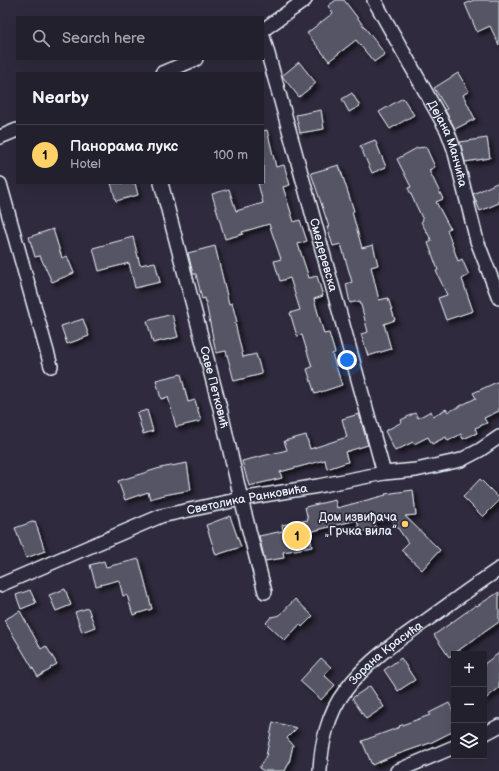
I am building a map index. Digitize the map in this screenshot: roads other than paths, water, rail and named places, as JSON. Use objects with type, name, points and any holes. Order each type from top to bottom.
[{"type":"street","points":[[264,29],[305,0]]},
{"type":"street","name":"Дејана Манчића","points":[[374,0],[447,130],[454,149],[477,241],[499,298]]},
{"type":"street","name":"Смедеревска","points":[[264,40],[384,472]]},
{"type":"street","points":[[164,72],[194,60]]},
{"type":"street","points":[[0,137],[16,130]]},
{"type":"street","points":[[0,184],[51,366]]},
{"type":"street","name":"Саве Петковић","points":[[161,184],[221,412],[264,592]]},
{"type":"street","name":"Светолика Ранковића","points":[[0,585],[161,516],[384,472],[416,470],[461,460],[480,450],[499,437]]},
{"type":"street","name":"Зорана Красића","points":[[320,771],[320,758],[324,739],[332,716],[344,691],[392,644],[499,569]]},
{"type":"street","points":[[487,732],[499,726]]},
{"type":"street","points":[[397,771],[451,748]]},
{"type":"place","name":"Дом извиђача „Грчка вила”","points":[[405,524]]},
{"type":"place","name":"Панорама лукс","points":[[297,536]]}]
